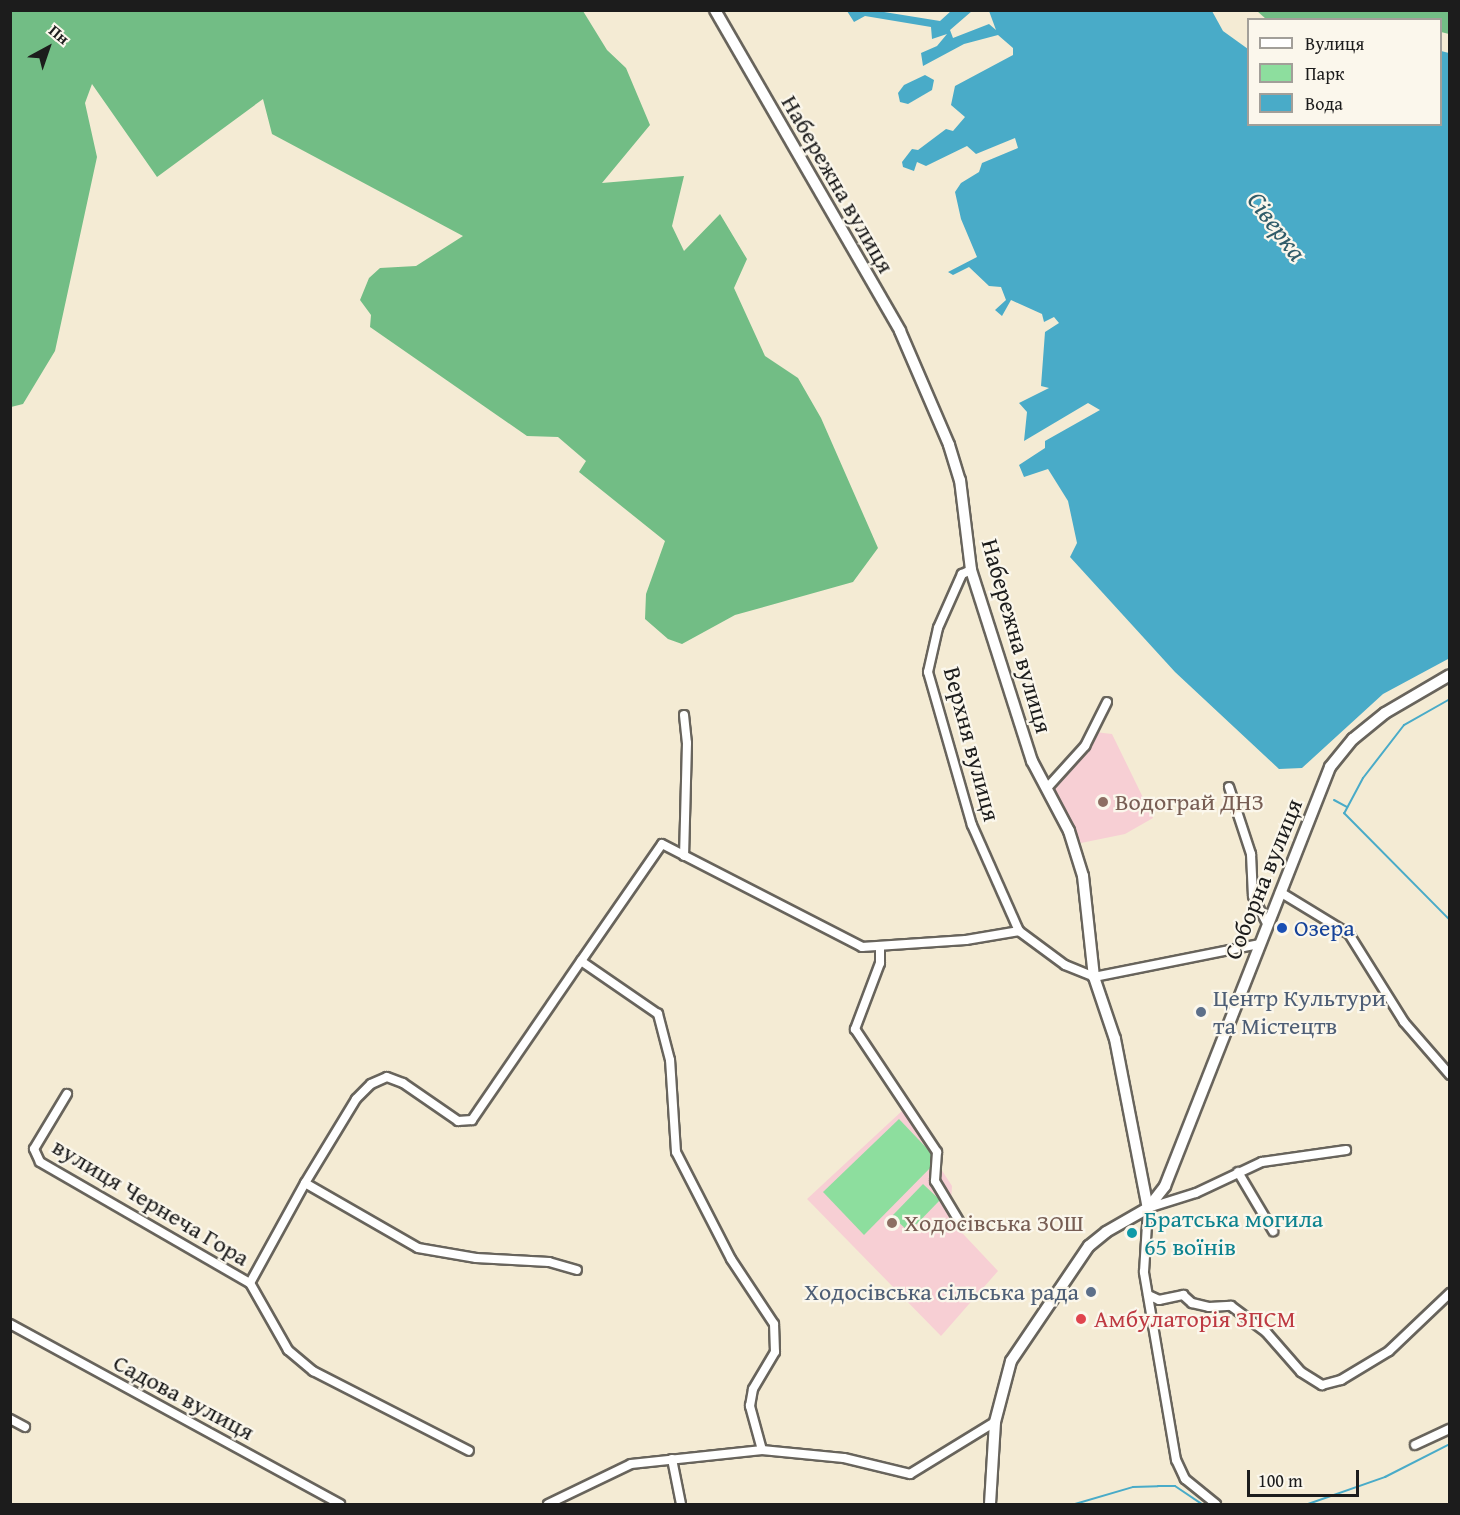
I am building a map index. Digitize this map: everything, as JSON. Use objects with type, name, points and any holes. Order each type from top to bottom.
[{"type":"street","name":"Набережна вулиця","points":[[716,10],[913,356],[955,462],[971,570],[1032,761],[1069,831],[1083,876],[1094,977],[1115,1040],[1148,1208]]},
{"type":"street","name":"Верхня вулиця","points":[[971,570],[962,574],[938,628],[928,672],[972,825],[1019,931]]},
{"type":"street","name":"Соборна вулиця","points":[[990,1504],[995,1422],[1011,1361],[1083,1255],[1106,1232],[1148,1208],[1170,1176],[1267,923],[1330,768],[1353,739],[1385,713],[1449,675]]},
{"type":"street","points":[[1047,788],[1085,746],[1107,702]]},
{"type":"street","points":[[684,715],[687,729],[684,856]]},
{"type":"street","points":[[1229,787],[1251,854],[1253,896],[1267,923]]},
{"type":"street","points":[[250,1283],[305,1183],[356,1100],[371,1084],[387,1077],[403,1083],[458,1121],[466,1122],[478,1115],[662,844],[862,946],[880,948],[966,940],[1019,931],[1065,965],[1094,977],[1259,944]]},
{"type":"street","points":[[1280,892],[1349,934],[1404,1022],[1449,1075]]},
{"type":"street","points":[[880,948],[880,963],[855,1029],[937,1152],[935,1181],[959,1221]]},
{"type":"street","points":[[581,961],[658,1014],[670,1060],[676,1152],[731,1259],[774,1324],[775,1352],[753,1389],[750,1406],[762,1450]]},
{"type":"street","name":"вулиця Чернеча Гора","points":[[68,1094],[34,1149],[36,1158],[250,1283],[288,1350],[304,1364],[470,1451]]},
{"type":"street","points":[[1216,1504],[1185,1479],[1176,1460],[1148,1295],[1144,1248],[1148,1208],[1196,1193],[1238,1172],[1278,1158],[1346,1150]]},
{"type":"street","points":[[1238,1172],[1273,1230]]},
{"type":"street","points":[[305,1183],[418,1248],[477,1258],[549,1263],[577,1270]]},
{"type":"street","points":[[1148,1295],[1159,1300],[1183,1295],[1192,1303],[1209,1307],[1231,1306],[1266,1332],[1301,1372],[1322,1385],[1341,1380],[1389,1351],[1449,1293]]},
{"type":"street","name":"Садова вулиця","points":[[10,1324],[340,1504]]},
{"type":"street","points":[[10,1419],[25,1427]]},
{"type":"street","points":[[548,1504],[631,1464],[762,1450],[844,1458],[910,1474],[995,1422]]},
{"type":"street","points":[[1415,1445],[1449,1429]]},
{"type":"street","points":[[672,1459],[681,1504]]},
{"type":"shaded area","name":"Водограй ДНЗ","points":[[1095,732],[1112,734],[1153,818],[1125,834],[1081,843],[1052,786],[1086,755]]},
{"type":"shaded area","name":"Ходосівська ЗОШ","points":[[903,1110],[952,1186],[950,1220],[998,1271],[941,1336],[807,1199]]},
{"type":"green space","points":[[11,10],[583,11],[607,50],[626,68],[650,125],[602,183],[684,176],[672,226],[684,251],[720,214],[747,259],[734,288],[765,356],[798,378],[821,418],[878,548],[853,582],[735,615],[682,644],[668,639],[645,619],[646,594],[665,541],[579,472],[586,461],[558,437],[527,436],[370,327],[371,315],[360,300],[369,278],[380,268],[416,266],[463,236],[272,134],[263,99],[157,177],[92,84],[85,103],[97,157],[55,351],[23,404],[11,407]]},
{"type":"green space","points":[[1257,11],[1449,11],[1449,34],[1442,32],[1442,18],[1265,18]]},
{"type":"green space","points":[[899,1119],[938,1160],[864,1235],[823,1192]]},
{"type":"green space","points":[[923,1184],[940,1200],[909,1232],[892,1216]]},
{"type":"water","name":"Сіверка","points":[[847,11],[878,11],[940,21],[951,11],[972,11],[950,30],[953,38],[989,24],[996,30],[989,11],[1212,11],[1223,31],[1247,48],[1247,126],[1442,126],[1442,51],[1449,53],[1448,659],[1383,694],[1302,768],[1279,769],[1175,672],[1070,557],[1077,543],[1068,501],[1048,469],[1024,477],[1019,465],[1045,448],[1045,441],[1100,410],[1088,403],[1024,441],[1027,412],[1019,403],[1049,388],[1041,386],[1045,332],[1059,323],[1054,317],[1044,322],[1042,314],[1011,300],[1002,316],[995,310],[1006,300],[1001,287],[989,286],[969,267],[953,275],[948,272],[977,257],[961,219],[955,192],[961,183],[979,172],[982,163],[1018,148],[1015,138],[976,154],[967,146],[926,166],[917,162],[914,171],[903,167],[902,162],[912,149],[918,150],[946,129],[953,131],[965,117],[951,105],[955,86],[1013,55],[1013,48],[998,35],[964,44],[923,66],[921,53],[937,46],[947,34],[932,39],[931,27],[865,16],[854,22]]},
{"type":"water","points":[[925,75],[934,80],[932,90],[908,104],[900,102],[898,93],[904,85]]},
{"type":"waterway","points":[[1450,699],[1404,725],[1363,778],[1344,813],[1450,920]]},
{"type":"waterway","points":[[1334,800],[1347,807]]},
{"type":"waterway","points":[[1308,1504],[1385,1477],[1450,1444]]},
{"type":"waterway","points":[[1075,1504],[1133,1487],[1158,1486],[1175,1486],[1202,1504]]},
{"type":"place","name":"Водограй ДНЗ","points":[[1103,802]]},
{"type":"place","name":"Озера","points":[[1282,928]]},
{"type":"place","name":"Центр Культури та Містецтв","points":[[1201,1012]]},
{"type":"place","name":"Ходосівська ЗОШ","points":[[892,1223]]},
{"type":"place","name":"Братська могила 65 воїнів","points":[[1132,1233]]},
{"type":"place","name":"Ходосівська сільська рада","points":[[1091,1292]]},
{"type":"place","name":"Амбулаторія ЗПСМ","points":[[1081,1319]]}]
